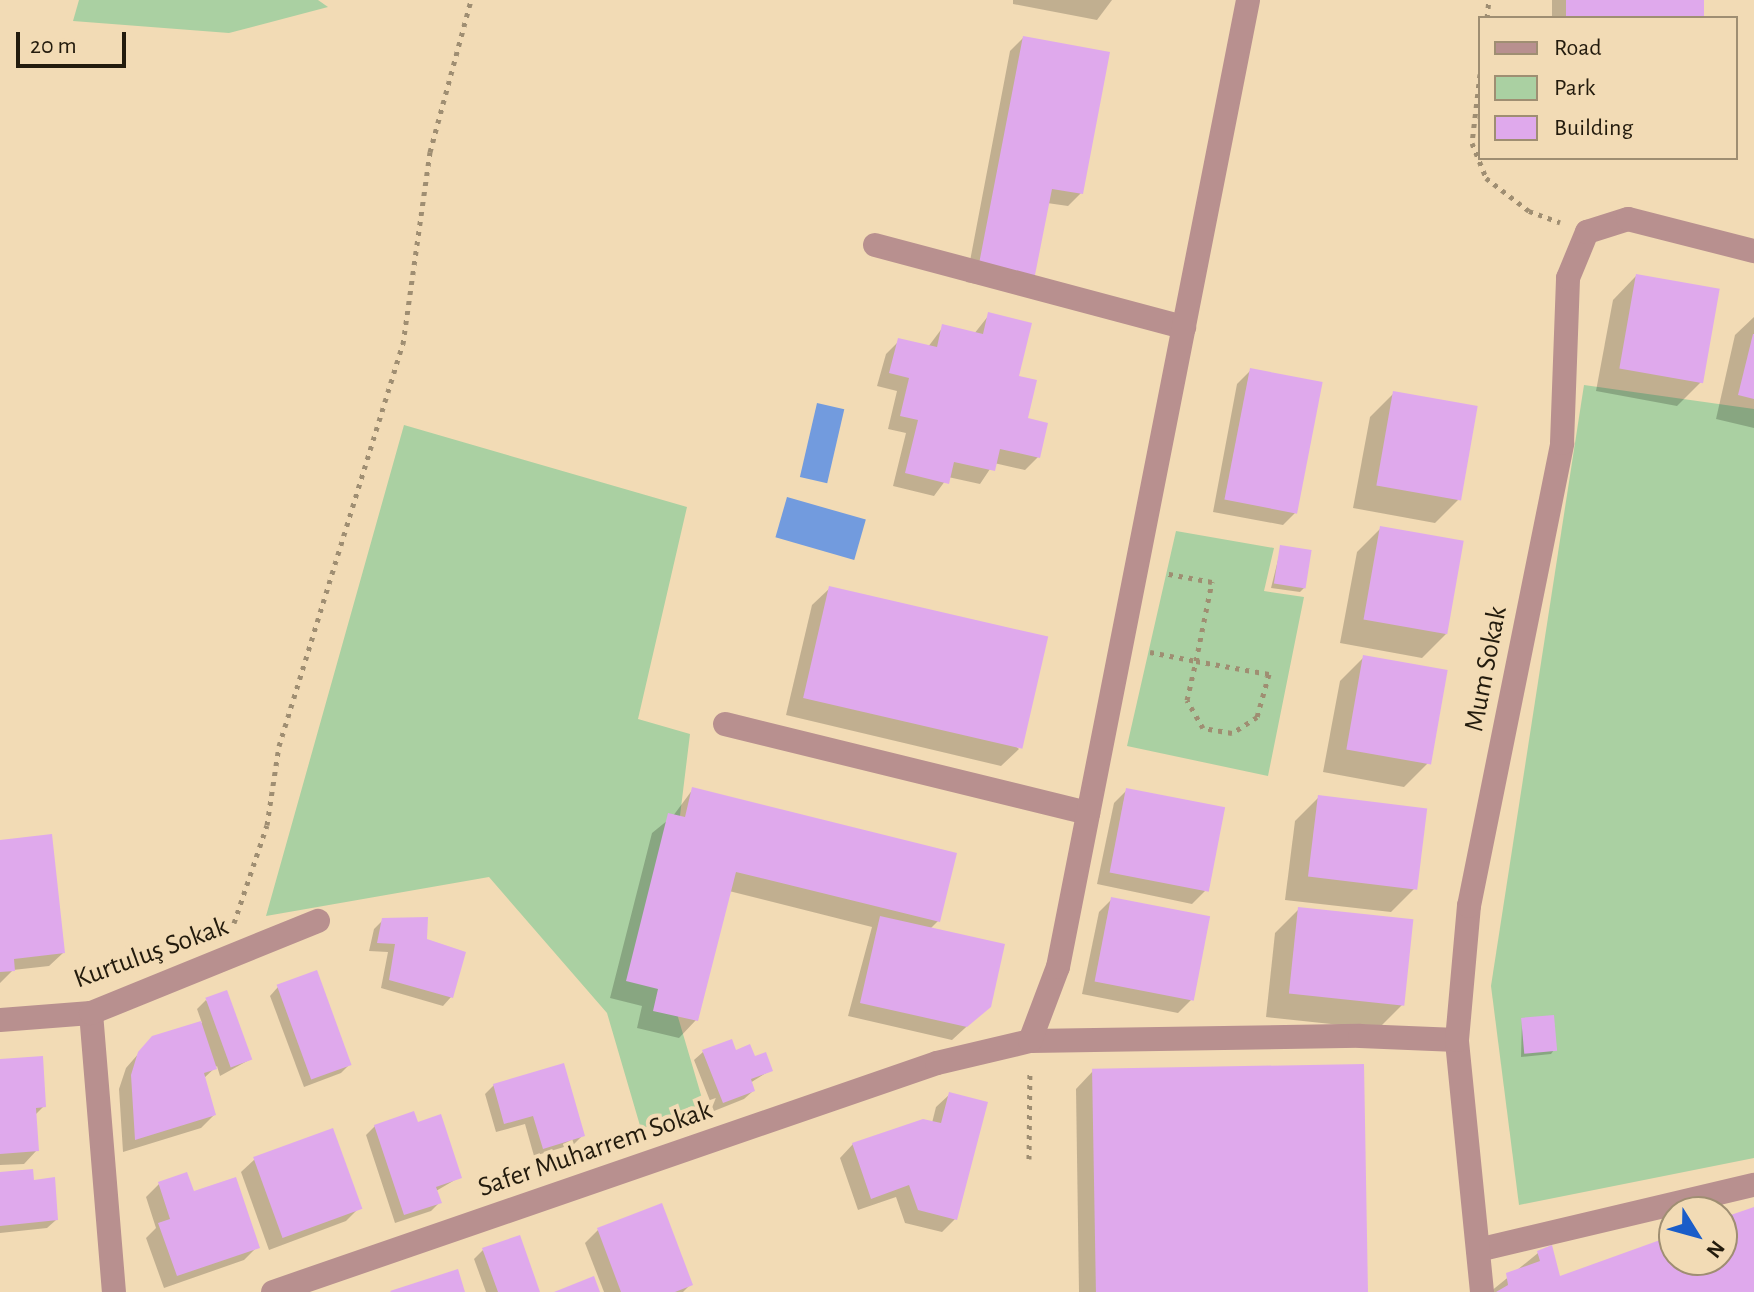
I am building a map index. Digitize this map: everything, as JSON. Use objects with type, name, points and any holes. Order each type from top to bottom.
[{"type":"street","points":[[1030,1041],[1058,967],[1248,0]]},
{"type":"street","points":[[1587,232],[1628,219],[1754,251]]},
{"type":"street","name":"Mum Sokak","points":[[1482,1292],[1457,1040],[1469,906],[1562,443],[1568,278],[1587,232]]},
{"type":"street","points":[[875,245],[1184,327]]},
{"type":"street","points":[[725,724],[1088,813]]},
{"type":"street","name":"Kurtuluş Sokak","points":[[0,1020],[91,1013],[318,921]]},
{"type":"street","points":[[91,1013],[114,1292]]},
{"type":"street","name":"Safer Muharrem Sokak","points":[[273,1292],[937,1063],[1030,1041],[1360,1036],[1457,1040]]},
{"type":"street","points":[[1478,1250],[1754,1185]]},
{"type":"path","points":[[221,960],[267,825],[279,746],[403,344],[430,152],[471,0]]},
{"type":"path","points":[[1478,91],[1472,143],[1478,158]]},
{"type":"path","points":[[1479,160],[1486,178],[1529,211],[1587,232]]},
{"type":"path","points":[[1121,647],[1196,661],[1269,674],[1257,717],[1232,733],[1203,728],[1187,700],[1196,661],[1212,582],[1137,567]]},
{"type":"path","points":[[1029,1159],[1030,1041]]},
{"type":"green space","points":[[79,0],[318,0],[328,7],[229,33],[73,21]]},
{"type":"green space","points":[[1584,385],[1754,409],[1754,1158],[1519,1205],[1491,986]]},
{"type":"green space","points":[[404,425],[687,507],[638,719],[690,734],[662,963],[704,1105],[641,1129],[607,1013],[489,877],[266,916]]},
{"type":"green space","points":[[1176,531],[1274,548],[1264,591],[1304,597],[1268,776],[1127,746]]},
{"type":"water","points":[[817,403],[844,409],[827,483],[800,477]]},
{"type":"water","points":[[787,497],[866,520],[854,560],[775,537]]},
{"type":"building","points":[[1566,0],[1704,0],[1704,16],[1566,16]]},
{"type":"building","points":[[1023,36],[1110,52],[1083,194],[1052,189],[1034,280],[978,269]]},
{"type":"building","points":[[1636,274],[1720,289],[1703,383],[1619,369]]},
{"type":"building","points":[[988,312],[1032,323],[1019,376],[1037,380],[1028,418],[1048,423],[1040,458],[1000,449],[995,471],[954,462],[949,484],[905,473],[918,420],[900,416],[909,378],[889,373],[898,338],[937,347],[942,324],[983,334]]},
{"type":"building","points":[[1754,334],[1754,399],[1738,395]]},
{"type":"building","points":[[1250,368],[1323,382],[1297,514],[1224,500]]},
{"type":"building","points":[[1393,391],[1478,406],[1461,500],[1376,486]]},
{"type":"building","points":[[1380,526],[1464,541],[1447,634],[1364,620]]},
{"type":"building","points":[[1280,545],[1312,550],[1306,589],[1274,584]]},
{"type":"building","points":[[829,586],[1048,637],[1022,749],[803,698]]},
{"type":"building","points":[[1363,655],[1448,670],[1431,764],[1346,750]]},
{"type":"building","points":[[692,787],[957,853],[940,922],[736,872],[698,1021],[653,1011],[658,989],[626,981],[668,813],[685,817]]},
{"type":"building","points":[[1126,788],[1225,807],[1209,892],[1110,872]]},
{"type":"building","points":[[1318,795],[1427,808],[1417,890],[1308,876]]},
{"type":"building","points":[[52,834],[65,953],[14,959],[15,971],[0,972],[0,840]]},
{"type":"building","points":[[1111,897],[1210,916],[1194,1001],[1095,981]]},
{"type":"building","points":[[1298,907],[1413,919],[1404,1006],[1289,994]]},
{"type":"building","points":[[880,916],[1005,944],[991,1007],[967,1027],[860,1003]]},
{"type":"building","points":[[428,917],[427,939],[466,952],[453,998],[389,980],[395,944],[377,943],[382,918]]},
{"type":"building","points":[[317,970],[352,1065],[311,1080],[277,985]]},
{"type":"building","points":[[227,990],[252,1060],[231,1067],[205,998]]},
{"type":"building","points":[[1554,1015],[1557,1051],[1524,1054],[1521,1018]]},
{"type":"building","points":[[201,1021],[217,1069],[204,1073],[216,1115],[135,1140],[131,1075],[138,1052],[152,1036]]},
{"type":"building","points":[[732,1039],[736,1050],[750,1044],[755,1056],[766,1052],[773,1071],[751,1079],[755,1091],[723,1103],[702,1050]]},
{"type":"building","points":[[43,1056],[46,1107],[36,1108],[39,1151],[0,1154],[0,1059]]},
{"type":"building","points":[[564,1063],[585,1136],[543,1149],[533,1116],[504,1124],[493,1084]]},
{"type":"building","points":[[1364,1064],[1368,1292],[1096,1292],[1092,1069]]},
{"type":"building","points":[[949,1092],[988,1102],[957,1220],[918,1210],[909,1185],[871,1199],[852,1143],[923,1119],[941,1123]]},
{"type":"building","points":[[414,1111],[418,1122],[441,1114],[462,1178],[436,1187],[442,1203],[404,1215],[374,1125]]},
{"type":"building","points":[[333,1128],[362,1209],[283,1238],[253,1157]]},
{"type":"building","points":[[33,1169],[34,1180],[55,1177],[58,1220],[0,1226],[0,1172]]},
{"type":"building","points":[[187,1172],[194,1191],[236,1177],[260,1248],[177,1276],[158,1223],[170,1219],[158,1182]]},
{"type":"building","points":[[662,1203],[693,1285],[675,1292],[621,1292],[597,1228]]},
{"type":"building","points":[[1754,1207],[1754,1292],[1496,1292],[1508,1285],[1506,1273],[1540,1261],[1537,1251],[1552,1245],[1560,1276],[1658,1241],[1658,1276],[1738,1276],[1738,1212]]},
{"type":"building","points":[[520,1235],[540,1292],[498,1292],[482,1248]]},
{"type":"building","points":[[458,1269],[465,1292],[390,1291]]},
{"type":"building","points":[[594,1276],[600,1292],[554,1292]]}]
